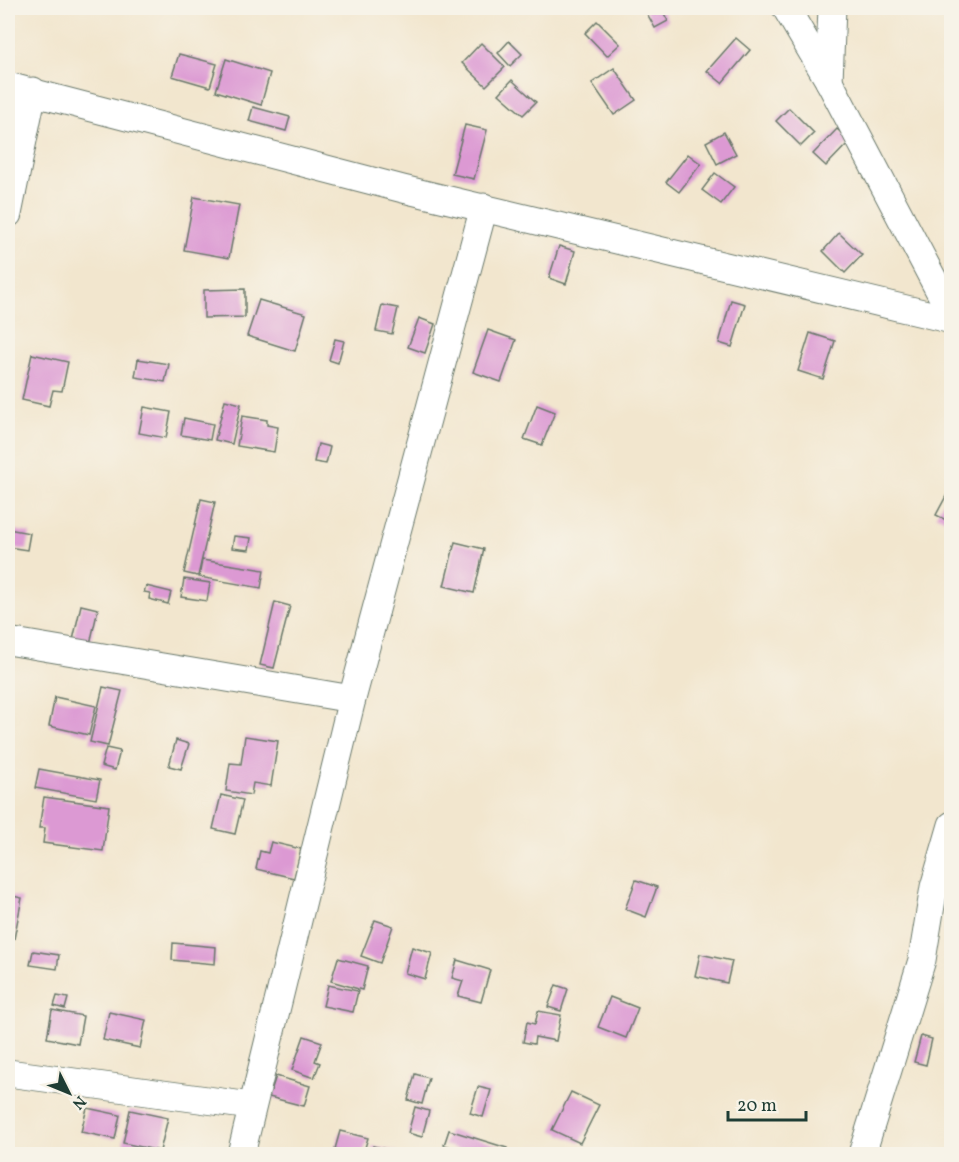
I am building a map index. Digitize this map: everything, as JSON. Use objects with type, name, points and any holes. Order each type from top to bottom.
[{"type":"street","points":[[786,8],[829,81],[951,315]]},
{"type":"street","points":[[829,81],[832,8]]},
{"type":"street","points":[[8,214],[20,89],[484,207],[951,320]]},
{"type":"street","points":[[241,1155],[352,699],[484,207]]},
{"type":"street","points":[[8,641],[352,699]]},
{"type":"street","points":[[862,1155],[922,960],[934,887],[951,825]]},
{"type":"street","points":[[8,1073],[251,1107]]},
{"type":"building","points":[[428,8],[444,8],[431,14]]},
{"type":"building","points":[[644,8],[661,8],[668,21],[655,28]]},
{"type":"building","points":[[597,21],[620,44],[607,56],[585,33]]},
{"type":"building","points":[[736,38],[750,50],[722,83],[707,71]]},
{"type":"building","points":[[509,41],[522,54],[510,66],[498,53]]},
{"type":"building","points":[[481,43],[505,67],[486,86],[462,63]]},
{"type":"building","points":[[179,54],[217,64],[210,87],[172,76]]},
{"type":"building","points":[[226,59],[270,73],[261,105],[216,91]]},
{"type":"building","points":[[614,68],[636,100],[614,115],[592,83]]},
{"type":"building","points":[[512,80],[536,102],[523,115],[499,94]]},
{"type":"building","points":[[253,107],[290,117],[286,131],[249,121]]},
{"type":"building","points":[[789,108],[814,133],[801,146],[776,121]]},
{"type":"building","points":[[465,125],[487,130],[474,179],[452,174]]},
{"type":"building","points":[[837,129],[850,141],[826,166],[813,154]]},
{"type":"building","points":[[724,132],[736,154],[717,164],[706,142]]},
{"type":"building","points":[[688,154],[701,164],[679,192],[666,182]]},
{"type":"building","points":[[715,173],[734,187],[721,204],[702,190]]},
{"type":"building","points":[[194,197],[239,205],[229,258],[184,250]]},
{"type":"building","points":[[839,233],[862,255],[845,273],[823,251]]},
{"type":"building","points":[[559,246],[575,251],[566,284],[549,278]]},
{"type":"building","points":[[245,289],[245,317],[204,318],[204,290]]},
{"type":"building","points":[[259,300],[306,314],[295,351],[247,336]]},
{"type":"building","points":[[731,300],[745,304],[732,347],[719,343]]},
{"type":"building","points":[[382,305],[398,308],[392,334],[376,331]]},
{"type":"building","points":[[419,318],[435,324],[425,353],[408,347]]},
{"type":"building","points":[[488,330],[516,340],[501,382],[473,372]]},
{"type":"building","points":[[810,333],[835,341],[823,379],[798,371]]},
{"type":"building","points":[[335,339],[344,341],[338,363],[329,360]]},
{"type":"building","points":[[32,354],[68,362],[62,391],[53,390],[49,406],[22,400]]},
{"type":"building","points":[[138,359],[169,364],[165,382],[135,377]]},
{"type":"building","points":[[225,400],[241,404],[232,444],[215,440]]},
{"type":"building","points":[[537,405],[555,412],[542,445],[524,439]]},
{"type":"building","points":[[144,407],[171,412],[166,438],[139,433]]},
{"type":"building","points":[[242,416],[267,420],[267,425],[278,427],[274,452],[237,446]]},
{"type":"building","points":[[184,418],[213,424],[210,440],[181,435]]},
{"type":"building","points":[[318,444],[330,447],[326,464],[314,462]]},
{"type":"building","points":[[952,485],[952,523],[936,515]]},
{"type":"building","points":[[201,499],[215,502],[198,576],[184,573]]},
{"type":"building","points":[[8,529],[30,533],[27,550],[8,547]]},
{"type":"building","points":[[234,536],[251,538],[249,550],[232,548]]},
{"type":"building","points":[[455,542],[484,549],[474,593],[444,586]]},
{"type":"building","points":[[202,560],[264,570],[261,588],[199,577]]},
{"type":"building","points":[[184,579],[210,583],[207,601],[181,597]]},
{"type":"building","points":[[146,586],[171,592],[168,604],[149,599],[150,593],[144,592]]},
{"type":"building","points":[[275,602],[290,606],[274,668],[260,665]]},
{"type":"building","points":[[81,605],[98,609],[90,644],[73,640]]},
{"type":"building","points":[[103,687],[122,691],[108,746],[90,742]]},
{"type":"building","points":[[55,697],[96,706],[89,735],[49,726]]},
{"type":"building","points":[[245,736],[278,741],[271,786],[253,783],[251,795],[226,791],[230,763],[241,764]]},
{"type":"building","points":[[176,740],[189,744],[181,769],[169,766]]},
{"type":"building","points":[[106,748],[120,751],[115,770],[101,766]]},
{"type":"building","points":[[39,769],[100,780],[96,799],[35,788]]},
{"type":"building","points":[[221,795],[243,800],[235,834],[213,829]]},
{"type":"building","points":[[44,797],[109,806],[103,851],[43,843],[45,828],[39,828]]},
{"type":"building","points":[[271,842],[301,849],[294,878],[256,869],[260,851],[268,853]]},
{"type":"building","points":[[636,880],[657,887],[646,917],[625,909]]},
{"type":"building","points":[[8,895],[22,898],[14,939],[8,938]]},
{"type":"building","points":[[375,920],[393,926],[380,963],[361,956]]},
{"type":"building","points":[[173,943],[216,947],[215,964],[172,960]]},
{"type":"building","points":[[412,947],[432,953],[425,979],[405,973]]},
{"type":"building","points":[[33,951],[59,955],[57,969],[30,965]]},
{"type":"building","points":[[700,954],[732,961],[727,983],[695,976]]},
{"type":"building","points":[[338,958],[368,966],[362,990],[331,981]]},
{"type":"building","points":[[457,960],[490,970],[481,1002],[458,996],[463,981],[452,978]]},
{"type":"building","points":[[328,985],[358,991],[353,1012],[323,1006]]},
{"type":"building","points":[[556,985],[568,989],[561,1011],[548,1007]]},
{"type":"building","points":[[57,996],[68,998],[65,1009],[54,1006]]},
{"type":"building","points":[[610,997],[638,1008],[626,1038],[598,1027]]},
{"type":"building","points":[[52,1010],[83,1016],[78,1044],[47,1038]]},
{"type":"building","points":[[538,1011],[561,1015],[556,1041],[535,1037],[534,1044],[523,1042],[527,1022],[535,1024]]},
{"type":"building","points":[[109,1012],[146,1020],[140,1048],[103,1040]]},
{"type":"building","points":[[304,1036],[322,1042],[315,1061],[320,1063],[314,1078],[292,1070]]},
{"type":"building","points":[[921,1036],[932,1039],[926,1065],[914,1062]]},
{"type":"building","points":[[415,1074],[429,1078],[422,1104],[408,1100]]},
{"type":"building","points":[[276,1076],[310,1086],[304,1106],[269,1097]]},
{"type":"building","points":[[478,1087],[491,1090],[483,1117],[470,1113]]},
{"type":"building","points":[[571,1092],[599,1105],[580,1143],[552,1130]]},
{"type":"building","points":[[415,1107],[429,1111],[422,1137],[408,1133]]},
{"type":"building","points":[[87,1108],[120,1115],[115,1139],[81,1132]]},
{"type":"building","points":[[130,1110],[168,1118],[160,1151],[123,1143]]},
{"type":"building","points":[[449,1130],[507,1148],[505,1154],[474,1154],[444,1145]]},
{"type":"building","points":[[340,1131],[368,1138],[363,1154],[335,1149]]},
{"type":"building","points":[[373,1146],[398,1152],[397,1154],[371,1154]]}]
